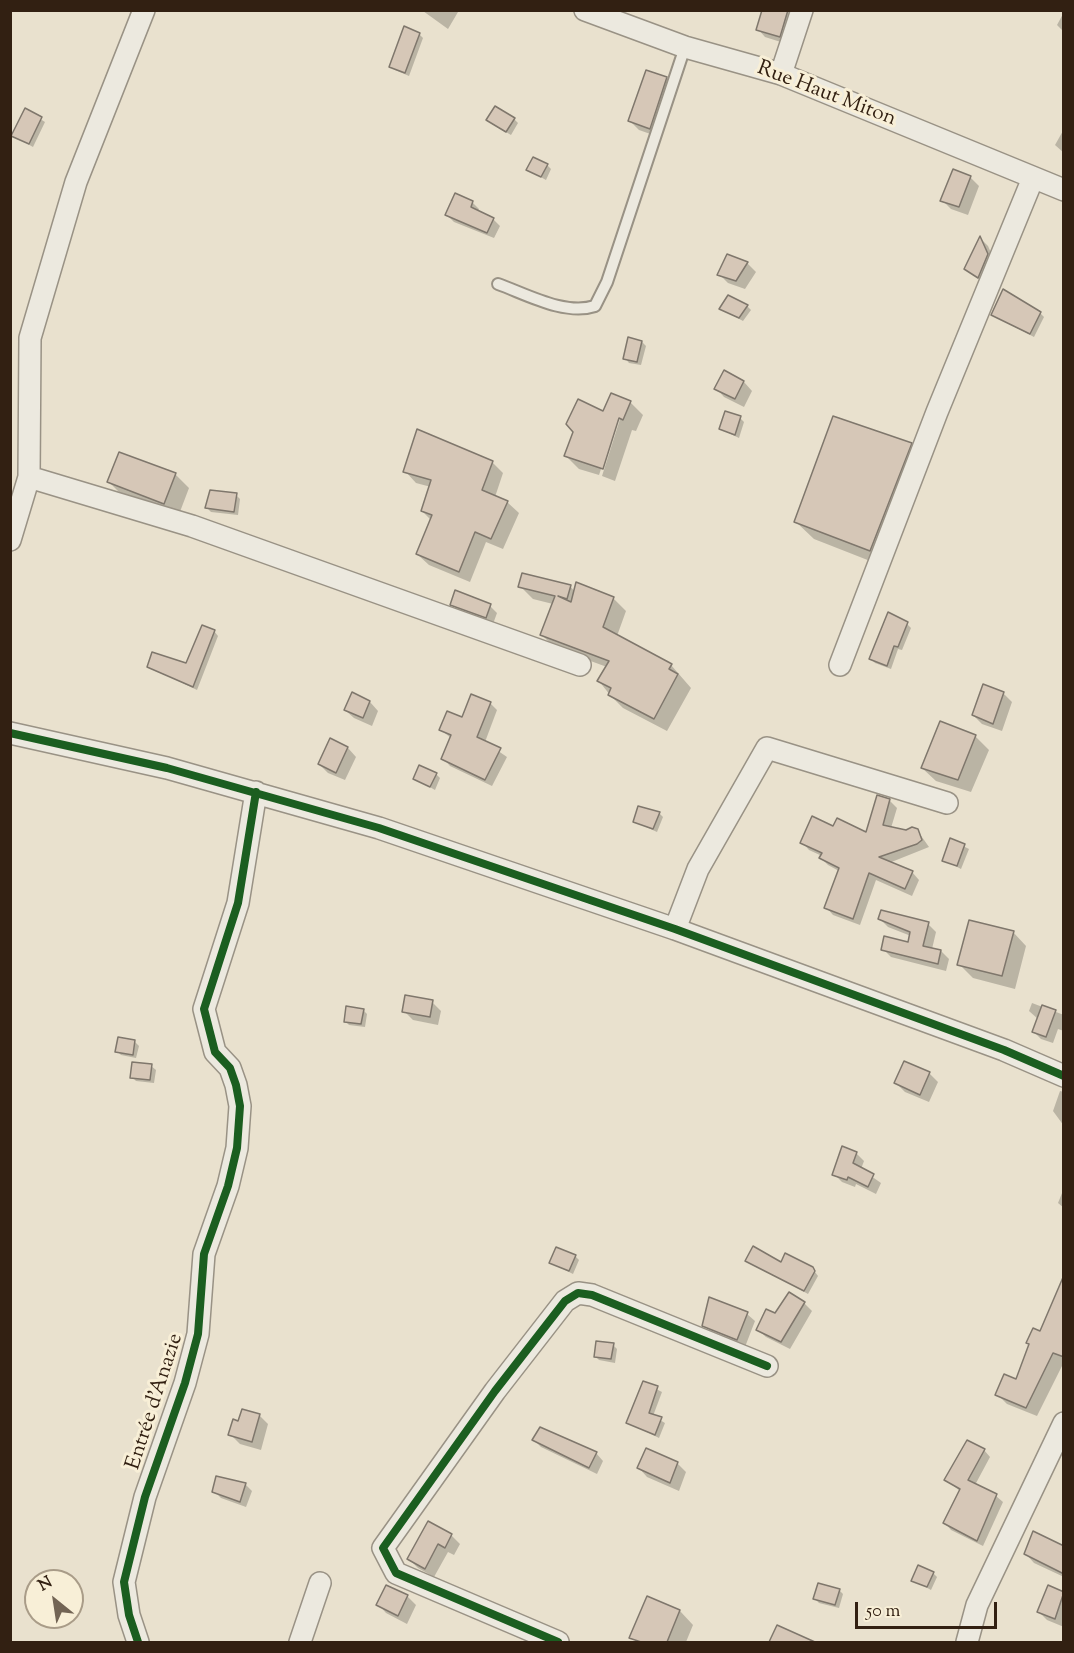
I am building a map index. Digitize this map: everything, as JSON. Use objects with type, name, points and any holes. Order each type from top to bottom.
[{"type":"street","points":[[10,540],[29,477],[30,338],[76,182],[144,10]]},
{"type":"street","name":"Rue Haut Miton","points":[[585,10],[685,47],[781,74],[1064,190]]},
{"type":"street","points":[[781,74],[802,10]]},
{"type":"street","points":[[840,665],[937,412],[1033,178]]},
{"type":"street","points":[[29,477],[192,526],[580,665]]},
{"type":"street","points":[[10,733],[256,792],[379,828],[675,929],[1004,1050],[1064,1076]]},
{"type":"street","points":[[675,929],[698,869],[767,748],[947,803]]},
{"type":"street","name":"Entrée d'Anazie","points":[[138,1642],[129,1615],[124,1582],[145,1497],[185,1383],[198,1334],[204,1254],[228,1186],[237,1148],[240,1106],[236,1085],[230,1068],[215,1052],[204,1009],[238,903],[256,792]]},
{"type":"street","points":[[558,1642],[396,1573],[383,1548],[495,1391],[565,1301],[578,1293],[592,1295],[767,1366]]},
{"type":"street","points":[[967,1642],[977,1605],[1064,1423]]},
{"type":"street","points":[[300,1642],[320,1583]]},
{"type":"lane","points":[[498,284],[569,308],[583,310],[595,306],[607,282],[685,47]]},
{"type":"building","points":[[762,10],[788,10],[780,37],[756,30]]},
{"type":"building","points":[[404,26],[420,33],[405,73],[389,67]]},
{"type":"building","points":[[646,70],[667,77],[650,129],[628,121]]},
{"type":"building","points":[[495,106],[515,118],[506,132],[486,120]]},
{"type":"building","points":[[25,108],[42,117],[29,144],[11,136]]},
{"type":"building","points":[[533,157],[548,164],[541,177],[526,170]]},
{"type":"building","points":[[953,169],[971,176],[959,207],[940,201]]},
{"type":"building","points":[[455,193],[473,201],[471,207],[494,218],[487,233],[445,215]]},
{"type":"building","points":[[980,236],[988,254],[978,278],[964,269]]},
{"type":"building","points":[[727,254],[748,262],[736,281],[717,275]]},
{"type":"building","points":[[1003,289],[1041,312],[1030,334],[991,315]]},
{"type":"building","points":[[728,295],[748,305],[739,318],[719,309]]},
{"type":"building","points":[[628,337],[642,341],[637,362],[623,359]]},
{"type":"building","points":[[724,370],[744,381],[735,399],[714,389]]},
{"type":"building","points":[[611,393],[631,401],[623,420],[619,418],[603,469],[564,456],[573,432],[566,424],[578,399],[603,411]]},
{"type":"building","points":[[725,411],[741,416],[735,435],[719,429]]},
{"type":"building","points":[[833,416],[912,443],[870,551],[794,522]]},
{"type":"building","points":[[417,429],[493,461],[482,490],[508,501],[491,539],[475,532],[459,572],[416,554],[432,515],[421,511],[431,480],[403,472]]},
{"type":"building","points":[[119,452],[176,473],[164,504],[107,482]]},
{"type":"building","points":[[210,490],[237,493],[234,512],[205,508]]},
{"type":"building","points":[[522,573],[571,585],[567,599],[558,596],[571,602],[576,582],[614,597],[603,627],[672,664],[669,669],[678,674],[654,719],[608,695],[611,688],[597,681],[609,661],[540,635],[555,596],[518,587]]},
{"type":"building","points":[[455,590],[491,604],[486,618],[450,605]]},
{"type":"building","points":[[888,612],[908,622],[898,647],[894,646],[887,666],[869,659]]},
{"type":"building","points":[[202,625],[215,630],[193,687],[147,667],[152,652],[186,663]]},
{"type":"building","points":[[983,684],[1004,692],[993,724],[972,715]]},
{"type":"building","points":[[352,692],[370,701],[363,718],[344,710]]},
{"type":"building","points":[[471,694],[491,702],[477,737],[501,748],[485,780],[441,759],[451,735],[439,730],[447,711],[462,717]]},
{"type":"building","points":[[940,721],[976,735],[958,780],[921,768]]},
{"type":"building","points":[[330,738],[348,747],[336,773],[318,764]]},
{"type":"building","points":[[419,765],[437,773],[430,787],[413,779]]},
{"type":"building","points":[[877,795],[890,799],[883,825],[906,830],[912,827],[918,829],[922,840],[917,844],[879,857],[913,871],[905,889],[869,873],[853,919],[824,908],[839,868],[819,858],[822,853],[800,843],[812,816],[833,826],[837,818],[866,832]]},
{"type":"building","points":[[638,806],[660,812],[653,829],[633,822]]},
{"type":"building","points":[[950,838],[965,844],[957,866],[942,861]]},
{"type":"building","points":[[881,910],[929,922],[923,946],[941,950],[938,964],[881,950],[884,936],[908,942],[910,932],[878,919]]},
{"type":"building","points":[[969,920],[1014,931],[1002,976],[957,965]]},
{"type":"building","points":[[405,995],[433,1000],[430,1017],[402,1012]]},
{"type":"building","points":[[1042,1005],[1056,1010],[1046,1037],[1032,1032]]},
{"type":"building","points":[[346,1006],[364,1009],[361,1024],[344,1022]]},
{"type":"building","points":[[118,1037],[135,1040],[133,1055],[115,1052]]},
{"type":"building","points":[[904,1061],[930,1072],[920,1095],[894,1083]]},
{"type":"building","points":[[132,1062],[152,1064],[150,1080],[130,1078]]},
{"type":"building","points":[[842,1146],[857,1152],[853,1163],[874,1174],[868,1187],[848,1177],[847,1180],[832,1175]]},
{"type":"building","points":[[753,1246],[781,1262],[785,1253],[813,1267],[815,1271],[804,1291],[745,1261]]},
{"type":"building","points":[[556,1247],[576,1255],[569,1271],[549,1263]]},
{"type":"building","points":[[1064,1275],[1064,1357],[1053,1353],[1026,1408],[995,1395],[1004,1374],[1016,1379],[1029,1344],[1026,1343],[1033,1328],[1040,1331]]},
{"type":"building","points":[[789,1292],[805,1302],[781,1342],[756,1330],[766,1309],[775,1313]]},
{"type":"building","points":[[709,1297],[748,1312],[737,1340],[702,1326]]},
{"type":"building","points":[[596,1341],[614,1343],[611,1359],[594,1357]]},
{"type":"building","points":[[643,1381],[658,1386],[649,1413],[662,1417],[655,1435],[626,1423]]},
{"type":"building","points":[[242,1409],[260,1414],[252,1442],[228,1435],[233,1419],[238,1421]]},
{"type":"building","points":[[540,1427],[597,1452],[589,1468],[532,1440]]},
{"type":"building","points":[[967,1440],[985,1449],[968,1480],[997,1494],[977,1541],[943,1523],[960,1489],[944,1480]]},
{"type":"building","points":[[646,1448],[678,1462],[670,1483],[637,1468]]},
{"type":"building","points":[[216,1476],[246,1483],[240,1502],[212,1492]]},
{"type":"building","points":[[428,1521],[452,1534],[445,1548],[438,1544],[425,1569],[407,1559]]},
{"type":"building","points":[[1033,1531],[1064,1546],[1064,1574],[1024,1554]]},
{"type":"building","points":[[918,1565],[934,1572],[927,1587],[911,1581]]},
{"type":"building","points":[[818,1583],[840,1589],[835,1605],[813,1599]]},
{"type":"building","points":[[386,1585],[408,1595],[398,1616],[376,1605]]},
{"type":"building","points":[[1048,1585],[1064,1592],[1055,1619],[1037,1612]]},
{"type":"building","points":[[647,1596],[680,1610],[667,1642],[641,1642],[629,1638]]},
{"type":"building","points":[[777,1625],[815,1642],[769,1642]]},
{"type":"cycle path","points":[[10,733],[167,768],[379,828],[675,929],[1004,1050],[1064,1076]]},
{"type":"cycle path","points":[[138,1642],[129,1615],[124,1582],[145,1497],[185,1383],[198,1334],[204,1254],[228,1186],[237,1148],[240,1106],[236,1085],[230,1068],[215,1052],[204,1009],[238,903],[256,792]]},
{"type":"cycle path","points":[[558,1642],[396,1573],[383,1548],[495,1391],[565,1301],[578,1293],[592,1295],[767,1366]]}]
